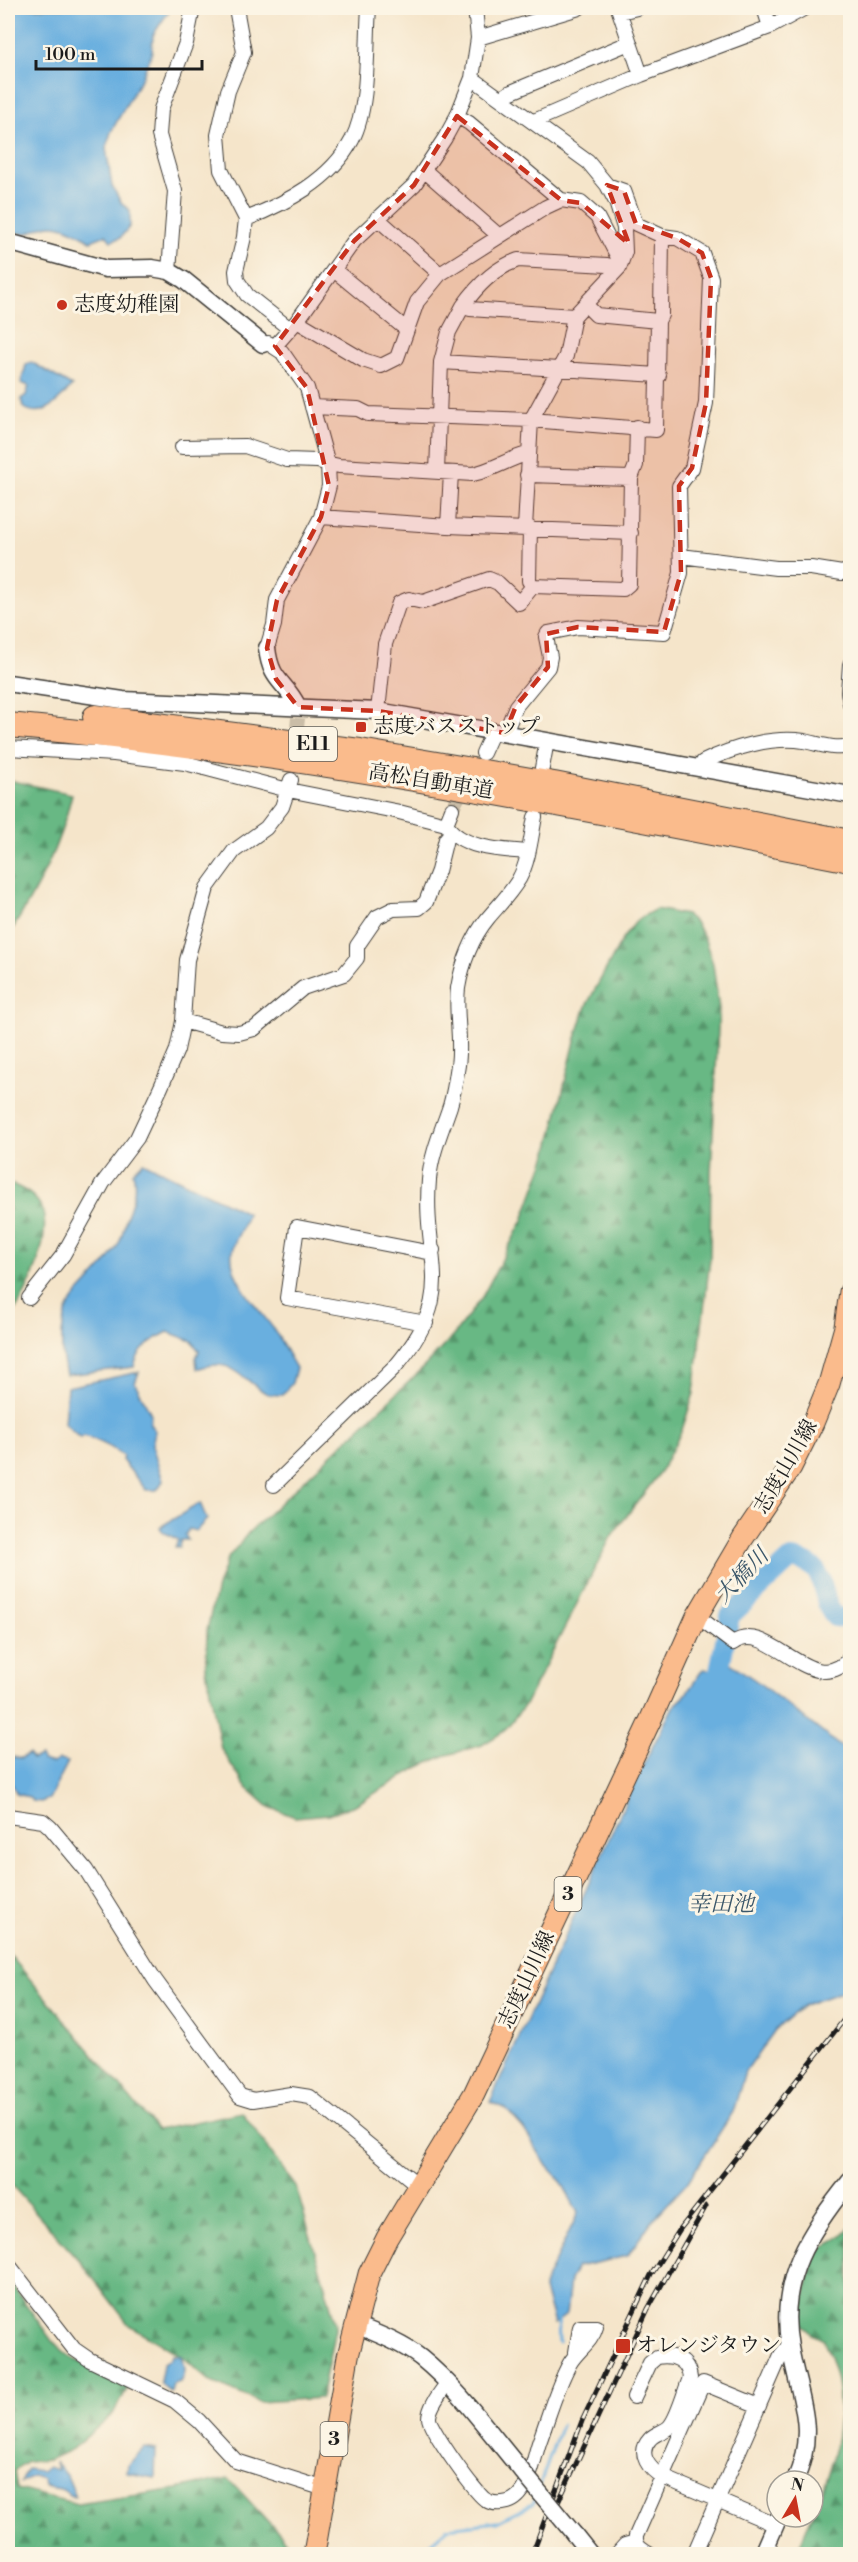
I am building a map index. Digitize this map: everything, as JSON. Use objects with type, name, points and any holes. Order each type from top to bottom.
[{"type":"highway","name":"高松自動車道","points":[[8,709],[166,725],[360,751],[554,784],[850,842]]},
{"type":"highway","name":"高松自動車道","points":[[8,725],[78,731],[303,760],[556,802],[850,860]]},
{"type":"main road","name":"志度山川線","points":[[314,2554],[356,2325],[369,2274],[474,2094],[697,1616],[743,1538],[791,1467],[813,1423],[829,1384],[845,1326],[850,1292]]},
{"type":"street","points":[[169,271],[175,191],[159,135],[161,109],[186,43],[193,8]]},
{"type":"street","points":[[236,8],[244,52],[228,91],[219,135],[219,150],[221,170],[246,219],[236,271],[237,280],[247,295],[294,325],[363,360],[381,366],[397,358],[417,302],[440,274],[498,235],[561,200]]},
{"type":"street","points":[[246,219],[303,191],[331,168],[352,141],[359,121],[364,93],[369,8]]},
{"type":"street","points":[[269,345],[294,325],[354,241],[414,185],[425,171],[457,116],[472,78],[478,38],[475,8]]},
{"type":"street","points":[[478,38],[579,8]]},
{"type":"street","points":[[637,8],[619,10],[641,75]]},
{"type":"street","points":[[764,8],[770,27]]},
{"type":"street","points":[[534,121],[641,75],[770,27],[805,8]]},
{"type":"street","points":[[501,98],[629,44]]},
{"type":"street","points":[[472,78],[588,162],[607,185],[616,202],[624,228],[625,252],[620,265],[574,316],[566,356],[531,420],[527,454],[527,528],[529,581],[533,586],[623,590],[629,584],[631,478],[636,465],[637,427]]},
{"type":"street","points":[[457,116],[561,200],[581,203],[597,217],[620,265]]},
{"type":"street","points":[[425,171],[498,235]]},
{"type":"street","points":[[483,753],[516,706],[548,667],[550,657],[546,637],[549,633],[578,627],[664,632],[681,573],[679,486],[692,468],[706,403],[711,278],[702,253],[677,237],[662,236],[636,224],[624,191],[607,185]]},
{"type":"street","points":[[377,218],[440,274]]},
{"type":"street","points":[[312,407],[358,409],[368,414],[531,420],[656,430],[662,236]]},
{"type":"street","points":[[8,242],[106,269],[152,268],[169,271],[269,345],[294,367],[307,388],[327,464],[329,486],[321,517],[277,600],[274,625],[267,648],[269,664],[276,680],[293,696],[298,712]]},
{"type":"street","points":[[448,526],[439,417],[441,362],[449,332],[464,306],[475,290],[504,265],[518,260],[620,265]]},
{"type":"street","points":[[334,270],[401,325],[408,327]]},
{"type":"street","points":[[586,305],[596,315],[658,321]]},
{"type":"street","points":[[464,306],[470,309],[574,316]]},
{"type":"street","points":[[441,362],[658,375]]},
{"type":"street","points":[[182,447],[245,446],[287,460],[473,474],[491,470],[517,456],[527,454]]},
{"type":"street","points":[[527,475],[631,478]]},
{"type":"street","points":[[321,517],[448,526],[631,533]]},
{"type":"street","points":[[681,556],[776,568],[811,568],[842,573],[850,570]]},
{"type":"street","points":[[378,711],[385,644],[399,603],[409,599],[423,602],[489,579],[498,583],[519,603],[533,586]]},
{"type":"street","points":[[850,664],[848,692],[850,704]]},
{"type":"street","points":[[8,683],[123,700],[298,712],[378,711],[850,795]]},
{"type":"street","points":[[701,769],[703,762],[722,753],[759,744],[790,740],[841,749],[850,746]]},
{"type":"street","points":[[542,768],[547,741]]},
{"type":"street","points":[[8,748],[114,754],[185,763],[290,785],[395,811],[448,829],[462,840],[504,850],[528,852]]},
{"type":"street","points":[[29,1298],[63,1255],[103,1183],[137,1138],[177,1050],[183,1021],[187,960],[195,938],[207,888],[234,851],[266,828],[282,807],[290,785]]},
{"type":"street","points":[[183,1021],[222,1032],[239,1033],[254,1029],[303,988],[344,974],[357,958],[357,946],[377,917],[393,909],[419,908],[426,902],[438,871],[452,809]]},
{"type":"street","points":[[274,1485],[394,1368],[410,1349],[426,1323],[433,1304],[436,1277],[429,1216],[429,1179],[459,1062],[458,989],[464,963],[474,938],[486,919],[505,899],[520,877],[535,817]]},
{"type":"street","points":[[426,1323],[287,1298],[297,1227],[427,1252],[434,1251]]},
{"type":"street","points":[[697,1616],[733,1643],[739,1639],[752,1637],[767,1643],[796,1661],[817,1669],[832,1671],[844,1665],[850,1658]]},
{"type":"street","points":[[8,1816],[43,1821],[86,1870],[155,1980],[240,2096],[253,2100],[291,2094],[310,2097],[419,2186]]},
{"type":"street","points":[[800,2469],[808,2433],[789,2345],[788,2302],[792,2274],[820,2219],[850,2181]]},
{"type":"street","points":[[8,2264],[74,2349],[90,2360],[175,2401],[199,2421],[236,2461],[325,2489]]},
{"type":"street","points":[[356,2325],[420,2357],[448,2382],[590,2554]]},
{"type":"street","points":[[694,2554],[781,2355],[789,2345]]},
{"type":"street","points":[[448,2382],[435,2401],[429,2418],[435,2434],[484,2500],[497,2504],[510,2502],[521,2492],[529,2476],[534,2454],[568,2366],[576,2352]]},
{"type":"street","points":[[634,2397],[650,2363],[657,2357],[675,2356],[683,2362],[690,2371],[690,2378],[670,2426],[650,2438],[646,2445],[645,2461],[652,2471],[663,2477],[718,2501],[765,2517]]},
{"type":"street","points":[[636,2542],[703,2383],[759,2406]]},
{"type":"street","points":[[763,2554],[774,2529]]},
{"type":"street","points":[[617,2554],[625,2545],[636,2542]]},
{"type":"street","points":[[636,2542],[649,2554]]},
{"type":"highlighted area","points":[[457,116],[561,200],[581,203],[629,244],[607,185],[624,191],[636,224],[677,238],[702,253],[711,278],[706,403],[692,468],[679,486],[681,573],[664,632],[578,627],[546,634],[548,667],[516,706],[505,733],[378,711],[298,707],[276,679],[267,648],[277,600],[321,517],[329,486],[307,388],[275,346],[354,241],[414,185]]},
{"type":"green space","points":[[8,780],[72,794],[61,832],[46,868],[8,936]]},
{"type":"green space","points":[[656,909],[686,915],[695,922],[704,937],[713,964],[719,1009],[711,1174],[710,1259],[694,1393],[682,1430],[661,1471],[612,1535],[525,1705],[503,1732],[482,1745],[444,1756],[417,1768],[355,1805],[329,1814],[295,1817],[269,1807],[245,1786],[221,1749],[206,1669],[207,1630],[217,1587],[227,1559],[249,1532],[417,1374],[453,1336],[482,1297],[523,1220],[548,1152],[575,1041],[586,1006],[623,938],[638,919]]},
{"type":"green space","points":[[8,1183],[35,1198],[41,1207],[44,1233],[30,1282],[8,1320]]},
{"type":"green space","points":[[8,1953],[157,2130],[242,2112],[296,2187],[336,2324],[321,2398],[259,2402],[209,2381],[181,2356],[129,2325],[83,2265],[8,2181]]},
{"type":"green space","points":[[850,2228],[850,2554],[796,2554],[806,2529],[825,2529],[825,2482],[832,2459],[839,2419],[837,2383],[824,2340],[812,2334],[801,2323],[807,2284],[817,2249],[834,2242]]},
{"type":"green space","points":[[8,2279],[52,2341],[73,2359],[129,2387],[113,2414],[72,2449],[49,2460],[27,2462],[14,2471],[17,2489],[78,2504],[177,2489],[228,2478],[298,2554],[8,2554]]},
{"type":"water","points":[[8,8],[171,8],[153,35],[152,52],[142,77],[111,132],[106,148],[112,186],[122,204],[130,210],[130,226],[120,238],[111,241],[106,235],[91,241],[68,228],[57,225],[46,226],[28,233],[8,230]]},
{"type":"water","points":[[31,362],[72,386],[50,407],[37,412],[23,407],[21,399],[26,395],[29,386],[21,383],[26,365]]},
{"type":"water","points":[[143,1162],[247,1213],[233,1247],[232,1262],[240,1282],[273,1328],[296,1368],[292,1383],[282,1395],[266,1393],[226,1366],[208,1366],[197,1369],[196,1358],[199,1351],[192,1341],[168,1332],[146,1346],[134,1367],[66,1375],[62,1355],[62,1334],[66,1314],[70,1304],[105,1264],[119,1243],[134,1194],[133,1172]]},
{"type":"water","points":[[139,1372],[135,1383],[151,1414],[150,1424],[155,1431],[152,1445],[163,1481],[157,1490],[146,1490],[119,1453],[93,1439],[84,1436],[80,1438],[64,1423],[67,1387]]},
{"type":"water","points":[[200,1503],[207,1519],[196,1531],[189,1529],[185,1535],[188,1540],[181,1540],[179,1547],[175,1547],[178,1540],[162,1531],[160,1527]]},
{"type":"water","name":"幸田池","points":[[723,1658],[758,1682],[850,1754],[850,1985],[844,1991],[804,2005],[775,2030],[745,2072],[733,2112],[687,2183],[651,2222],[627,2256],[577,2267],[570,2280],[566,2315],[554,2324],[543,2286],[578,2213],[561,2181],[547,2166],[524,2129],[506,2109],[490,2102],[635,1781],[673,1707],[684,1697],[703,1669],[712,1670]]},
{"type":"water","points":[[28,1754],[32,1759],[41,1756],[42,1761],[53,1764],[59,1760],[68,1762],[49,1799],[41,1802],[32,1801],[29,1797],[17,1794],[10,1780],[12,1757],[21,1758]]},
{"type":"water","points":[[172,2355],[181,2356],[184,2369],[182,2379],[173,2384],[171,2392],[162,2386],[160,2381],[163,2364],[171,2359]]},
{"type":"water","points":[[144,2448],[156,2450],[155,2478],[127,2473],[128,2465]]},
{"type":"water","points":[[55,2462],[68,2478],[76,2497],[61,2489],[44,2485],[42,2479],[33,2476],[21,2482],[27,2469],[41,2471],[47,2467],[57,2470]]},
{"type":"waterway","name":"大橋川","points":[[716,1686],[730,1616],[791,1559],[813,1567],[822,1582],[826,1600],[835,1617],[850,1618]]},
{"type":"waterway","points":[[558,2319],[559,2342]]},
{"type":"waterway","points":[[540,2484],[561,2425]]},
{"type":"waterway","points":[[417,2554],[447,2528],[497,2522],[533,2504],[536,2496]]},
{"type":"tunnel","points":[[295,748],[298,718]]},
{"type":"tunnel","points":[[452,809],[483,753]]},
{"type":"railway","points":[[532,2554],[582,2421],[651,2275],[680,2229],[850,2012]]},
{"type":"railway","points":[[555,2509],[648,2309],[706,2206]]},
{"type":"place","name":"志度幼稚園","points":[[62,305]]},
{"type":"place","name":"志度バスストップ","points":[[361,727]]},
{"type":"place","name":"オレンジタウン","points":[[623,2346]]}]
